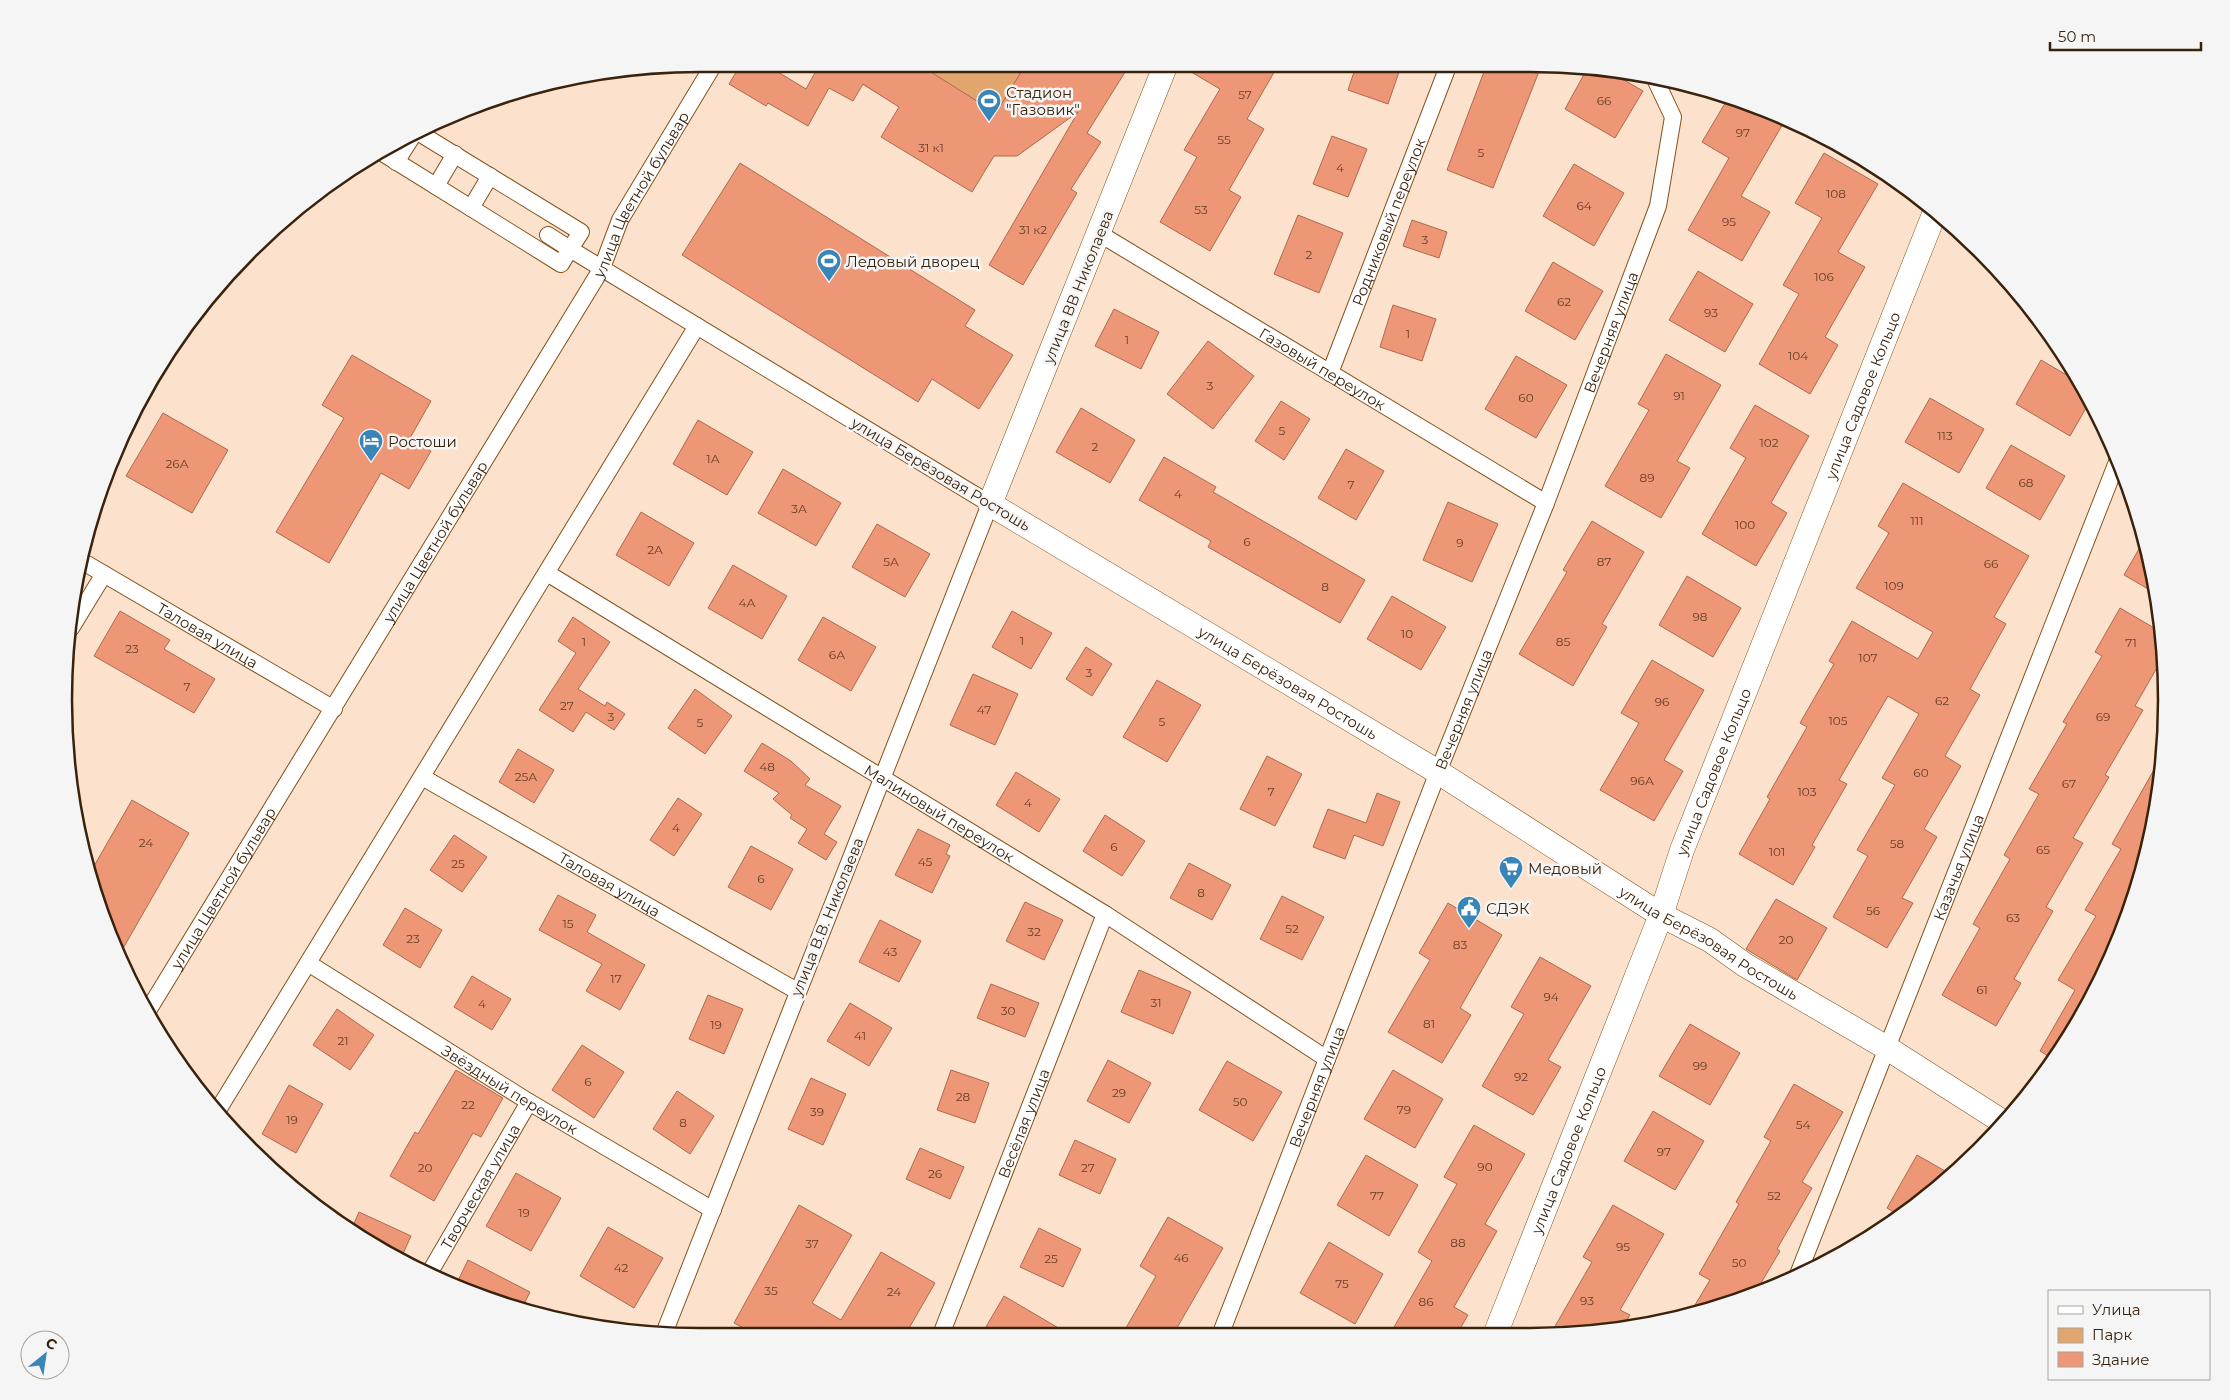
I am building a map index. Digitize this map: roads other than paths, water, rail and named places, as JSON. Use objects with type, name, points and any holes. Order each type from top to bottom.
[{"type":"street","name":"улица Цветной бульвар","points":[[152,1005],[602,268],[620,220],[709,72]]},
{"type":"street","name":"улица ВВ Николаева","points":[[990,504],[1100,234],[1163,72]]},
{"type":"street","name":"Родниковый переулок","points":[[1330,373],[1446,72]]},
{"type":"street","name":"Вечерняя улица","points":[[1223,1328],[1438,772],[1546,503],[1658,206],[1673,117],[1659,86]]},
{"type":"street","points":[[387,156],[561,264],[581,232],[424,136]]},
{"type":"street","points":[[396,162],[407,146]]},
{"type":"street","points":[[436,186],[455,154]]},
{"type":"street","points":[[471,208],[490,176]]},
{"type":"street","points":[[538,250],[558,218]]},
{"type":"street","name":"улица Садовое Кольцо","points":[[1497,1328],[1662,915],[1682,850],[1932,219]]},
{"type":"street","name":"Газовый переулок","points":[[1100,234],[1546,503]]},
{"type":"street","name":"улица Берёзовая Ростошь","points":[[548,235],[990,504],[1438,772],[1662,915],[1710,940],[1745,965],[1887,1048],[1998,1119]]},
{"type":"street","points":[[221,1105],[697,326]]},
{"type":"street","name":"Казачья улица","points":[[1801,1266],[2114,470]]},
{"type":"street","name":"улица В.В. Николаева","points":[[667,1326],[797,991],[990,504]]},
{"type":"street","name":"Таловая улица","points":[[88,565],[334,708]]},
{"type":"street","name":"Малиновый переулок","points":[[547,573],[1105,914],[1327,1059]]},
{"type":"street","points":[[78,616],[104,574]]},
{"type":"street","name":"Таловая улица","points":[[422,777],[797,991]]},
{"type":"street","name":"Весёлая улица","points":[[944,1328],[1105,914]]},
{"type":"street","name":"Звёздный переулок","points":[[308,963],[529,1102],[713,1210]]},
{"type":"street","name":"Творческая улица","points":[[433,1268],[529,1102]]},
{"type":"place","name":"Стадион \"Газовик\"","points":[[989,122]]},
{"type":"place","name":"Ледовый дворец","points":[[829,282]]},
{"type":"place","name":"Ростоши","points":[[371,462]]},
{"type":"place","name":"Медовый","points":[[1511,889]]},
{"type":"place","name":"СДЭК","points":[[1469,929]]}]
